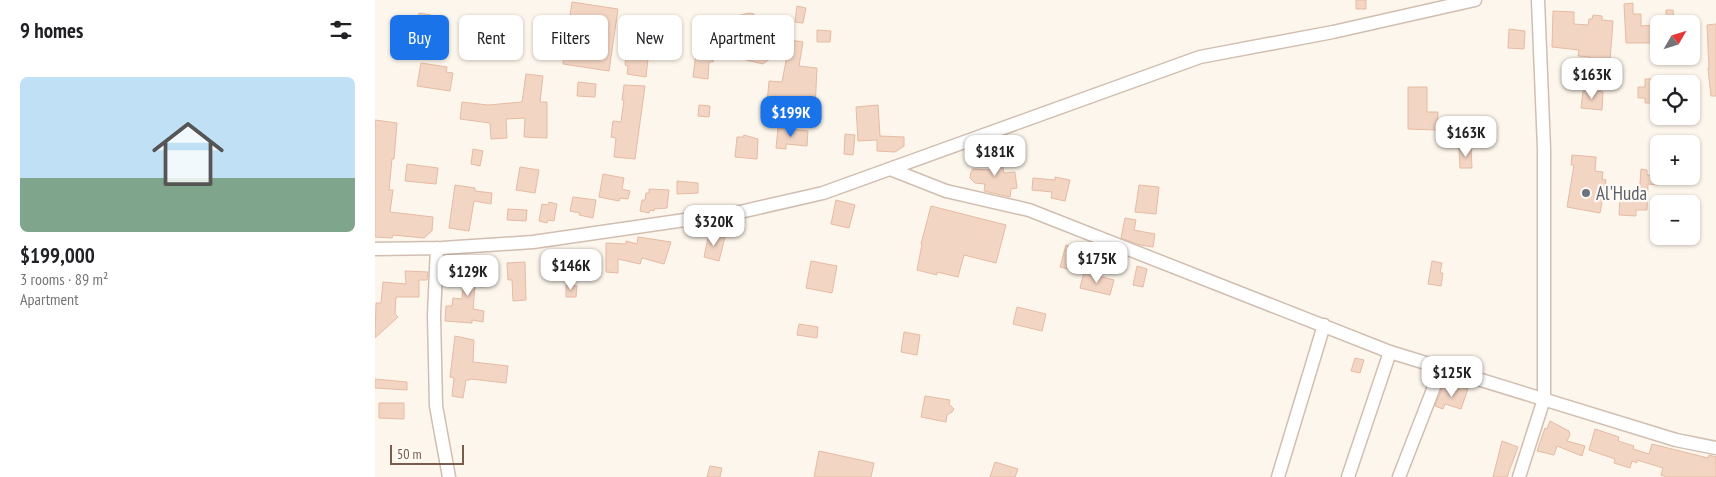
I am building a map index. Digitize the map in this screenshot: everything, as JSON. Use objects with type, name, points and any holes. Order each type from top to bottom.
[{"type":"street","points":[[375,249],[437,248],[533,242],[740,212],[823,193],[1201,57],[1333,32],[1428,5],[1475,0]]},
{"type":"street","points":[[1519,477],[1544,399],[1544,149],[1538,0]]},
{"type":"street","points":[[890,168],[945,192],[1029,210],[1390,352],[1676,440],[1716,448]]},
{"type":"street","points":[[437,248],[434,315],[436,406],[449,477]]},
{"type":"street","points":[[1278,477],[1324,325]]},
{"type":"street","points":[[1348,477],[1390,352]]},
{"type":"street","points":[[1399,477],[1441,369]]},
{"type":"building","points":[[1356,0],[1366,0],[1366,9],[1356,9]]},
{"type":"building","points":[[572,2],[618,9],[609,71],[563,64],[564,60],[608,60],[608,15],[570,15]]},
{"type":"building","points":[[1633,3],[1633,14],[1641,14],[1641,26],[1650,26],[1650,43],[1626,43],[1624,4]]},
{"type":"building","points":[[797,6],[806,8],[803,23],[795,22]]},
{"type":"building","points":[[1666,10],[1673,10],[1673,15],[1666,15]]},
{"type":"building","points":[[1553,11],[1574,12],[1574,24],[1588,25],[1589,19],[1592,19],[1593,15],[1602,16],[1602,20],[1613,21],[1610,61],[1578,56],[1579,50],[1552,47]]},
{"type":"building","points":[[1716,24],[1716,96],[1711,96],[1707,25]]},
{"type":"building","points":[[1509,29],[1525,31],[1524,49],[1508,48]]},
{"type":"building","points":[[817,30],[831,31],[830,42],[817,42]]},
{"type":"building","points":[[794,41],[803,42],[799,66],[817,68],[815,109],[767,103],[769,81],[782,82],[786,60],[794,60]]},
{"type":"building","points":[[625,60],[648,60],[646,77],[627,74],[628,66],[625,65]]},
{"type":"building","points":[[695,60],[713,60],[713,62],[709,62],[708,79],[693,77]]},
{"type":"building","points":[[746,60],[768,60],[763,64]]},
{"type":"building","points":[[421,63],[447,67],[446,72],[453,73],[450,91],[417,86]]},
{"type":"building","points":[[526,74],[543,76],[540,102],[547,102],[547,138],[524,137],[525,118],[506,119],[507,138],[491,139],[490,123],[460,119],[462,102],[488,105],[522,102]]},
{"type":"building","points":[[1645,79],[1650,79],[1650,103],[1645,103],[1645,98],[1638,98],[1638,87],[1645,87]]},
{"type":"building","points":[[578,82],[596,84],[595,97],[577,96]]},
{"type":"building","points":[[624,85],[645,86],[635,159],[614,157],[616,138],[611,137],[613,121],[621,122]]},
{"type":"building","points":[[1408,87],[1427,87],[1427,112],[1438,112],[1437,130],[1408,129]]},
{"type":"building","points":[[1590,89],[1603,92],[1602,110],[1581,108],[1583,91],[1590,91]]},
{"type":"building","points":[[699,105],[710,106],[709,117],[698,116]]},
{"type":"building","points":[[878,105],[880,136],[904,137],[904,146],[895,152],[877,151],[877,140],[858,141],[856,107]]},
{"type":"building","points":[[375,120],[397,123],[389,190],[393,190],[390,212],[433,217],[432,231],[424,238],[393,235],[392,238],[375,237]]},
{"type":"building","points":[[778,128],[808,131],[807,146],[786,144],[786,149],[776,148]]},
{"type":"building","points":[[845,134],[855,135],[853,155],[844,154]]},
{"type":"building","points":[[744,135],[758,139],[757,159],[735,157],[737,137],[743,137]]},
{"type":"building","points":[[1471,147],[1472,168],[1460,168],[1459,148]]},
{"type":"building","points":[[473,149],[483,151],[480,166],[471,164]]},
{"type":"building","points":[[1000,152],[1004,173],[1015,172],[1017,188],[1011,189],[1010,197],[984,191],[985,184],[975,183],[970,178],[973,169],[991,170],[988,154]]},
{"type":"building","name":"Al'Huda","points":[[1572,155],[1596,157],[1595,171],[1603,172],[1602,179],[1606,180],[1600,213],[1567,207],[1574,165],[1571,165]]},
{"type":"building","points":[[407,164],[438,168],[436,184],[405,181]]},
{"type":"building","points":[[520,167],[539,170],[535,193],[516,190]]},
{"type":"building","points":[[1641,169],[1647,170],[1647,175],[1650,175],[1650,184],[1648,184],[1647,210],[1636,210],[1636,216],[1619,215],[1620,197],[1639,198]]},
{"type":"building","points":[[603,174],[624,178],[622,189],[630,191],[628,199],[620,198],[619,201],[599,197]]},
{"type":"building","points":[[1055,177],[1070,180],[1065,201],[1051,198],[1052,192],[1032,190],[1033,178],[1055,180]]},
{"type":"building","points":[[677,181],[698,183],[698,193],[677,194]]},
{"type":"building","points":[[455,185],[475,188],[475,191],[492,193],[491,204],[474,201],[469,231],[449,228]]},
{"type":"building","points":[[1139,185],[1159,187],[1156,214],[1135,212]]},
{"type":"building","points":[[649,189],[669,190],[667,208],[650,210],[649,213],[640,211],[642,200],[645,200]]},
{"type":"building","points":[[573,197],[596,200],[593,218],[570,211]]},
{"type":"building","points":[[836,200],[855,205],[849,228],[831,224]]},
{"type":"building","points":[[549,202],[557,204],[554,221],[548,220],[547,223],[539,221],[542,204],[548,205]]},
{"type":"building","points":[[931,206],[1006,225],[996,263],[964,255],[958,277],[937,272],[937,275],[917,270],[921,244]]},
{"type":"building","points":[[508,209],[527,210],[526,221],[507,220]]},
{"type":"building","points":[[1125,218],[1136,220],[1134,230],[1155,234],[1153,247],[1140,245],[1121,238]]},
{"type":"building","points":[[709,233],[725,237],[719,261],[704,257]]},
{"type":"building","points":[[638,237],[671,242],[664,264],[642,258],[640,264],[618,259],[618,273],[606,272],[606,243],[626,244],[626,241],[637,244]]},
{"type":"building","points":[[1066,245],[1082,250],[1076,271],[1060,267]]},
{"type":"building","points":[[811,261],[837,266],[832,293],[806,288]]},
{"type":"building","points":[[1432,261],[1442,263],[1440,273],[1443,273],[1441,286],[1428,284]]},
{"type":"building","points":[[525,262],[526,300],[513,301],[512,280],[508,280],[507,263]]},
{"type":"building","points":[[485,263],[483,287],[475,286],[473,309],[484,311],[483,322],[472,320],[472,323],[445,321],[446,306],[452,306],[453,298],[462,299],[465,264]]},
{"type":"building","points":[[1137,266],[1147,269],[1143,287],[1133,285]]},
{"type":"building","points":[[405,271],[428,272],[427,280],[419,280],[419,297],[396,297],[395,314],[398,317],[375,338],[376,303],[381,303],[383,282],[406,284]]},
{"type":"building","points":[[1084,272],[1114,280],[1110,295],[1080,288]]},
{"type":"building","points":[[566,285],[577,286],[576,297],[566,297]]},
{"type":"building","points":[[1017,307],[1046,314],[1042,331],[1013,324]]},
{"type":"building","points":[[799,324],[818,327],[817,338],[797,335]]},
{"type":"building","points":[[904,332],[920,335],[917,355],[901,352]]},
{"type":"building","points":[[455,336],[474,340],[473,362],[508,366],[506,383],[466,380],[463,398],[452,396],[454,378],[450,377]]},
{"type":"building","points":[[1355,358],[1364,360],[1360,373],[1351,371]]},
{"type":"building","points":[[375,379],[407,382],[407,390],[375,388]]},
{"type":"building","points":[[1443,386],[1457,392],[1459,386],[1468,389],[1461,409],[1445,404],[1443,409],[1435,406]]},
{"type":"building","points":[[925,396],[950,400],[949,404],[954,409],[947,415],[946,422],[921,417]]},
{"type":"building","points":[[379,403],[404,403],[404,419],[379,418]]},
{"type":"building","points":[[1550,421],[1569,431],[1570,435],[1567,441],[1585,446],[1582,456],[1557,446],[1554,455],[1537,451],[1545,428],[1547,429]]},
{"type":"building","points":[[1595,429],[1619,437],[1618,441],[1634,446],[1633,449],[1649,454],[1652,444],[1708,458],[1709,455],[1716,457],[1716,477],[1666,477],[1661,475],[1663,468],[1637,460],[1637,463],[1632,461],[1630,468],[1614,463],[1615,459],[1589,450]]},
{"type":"building","points":[[1502,441],[1518,447],[1507,477],[1493,477]]},
{"type":"building","points":[[819,451],[874,463],[871,477],[814,477]]},
{"type":"building","points":[[995,462],[1018,469],[1015,477],[990,477]]},
{"type":"building","points":[[710,466],[722,468],[720,477],[707,477]]},
{"type":"place","name":"Al'Huda","points":[[1586,193]]}]
